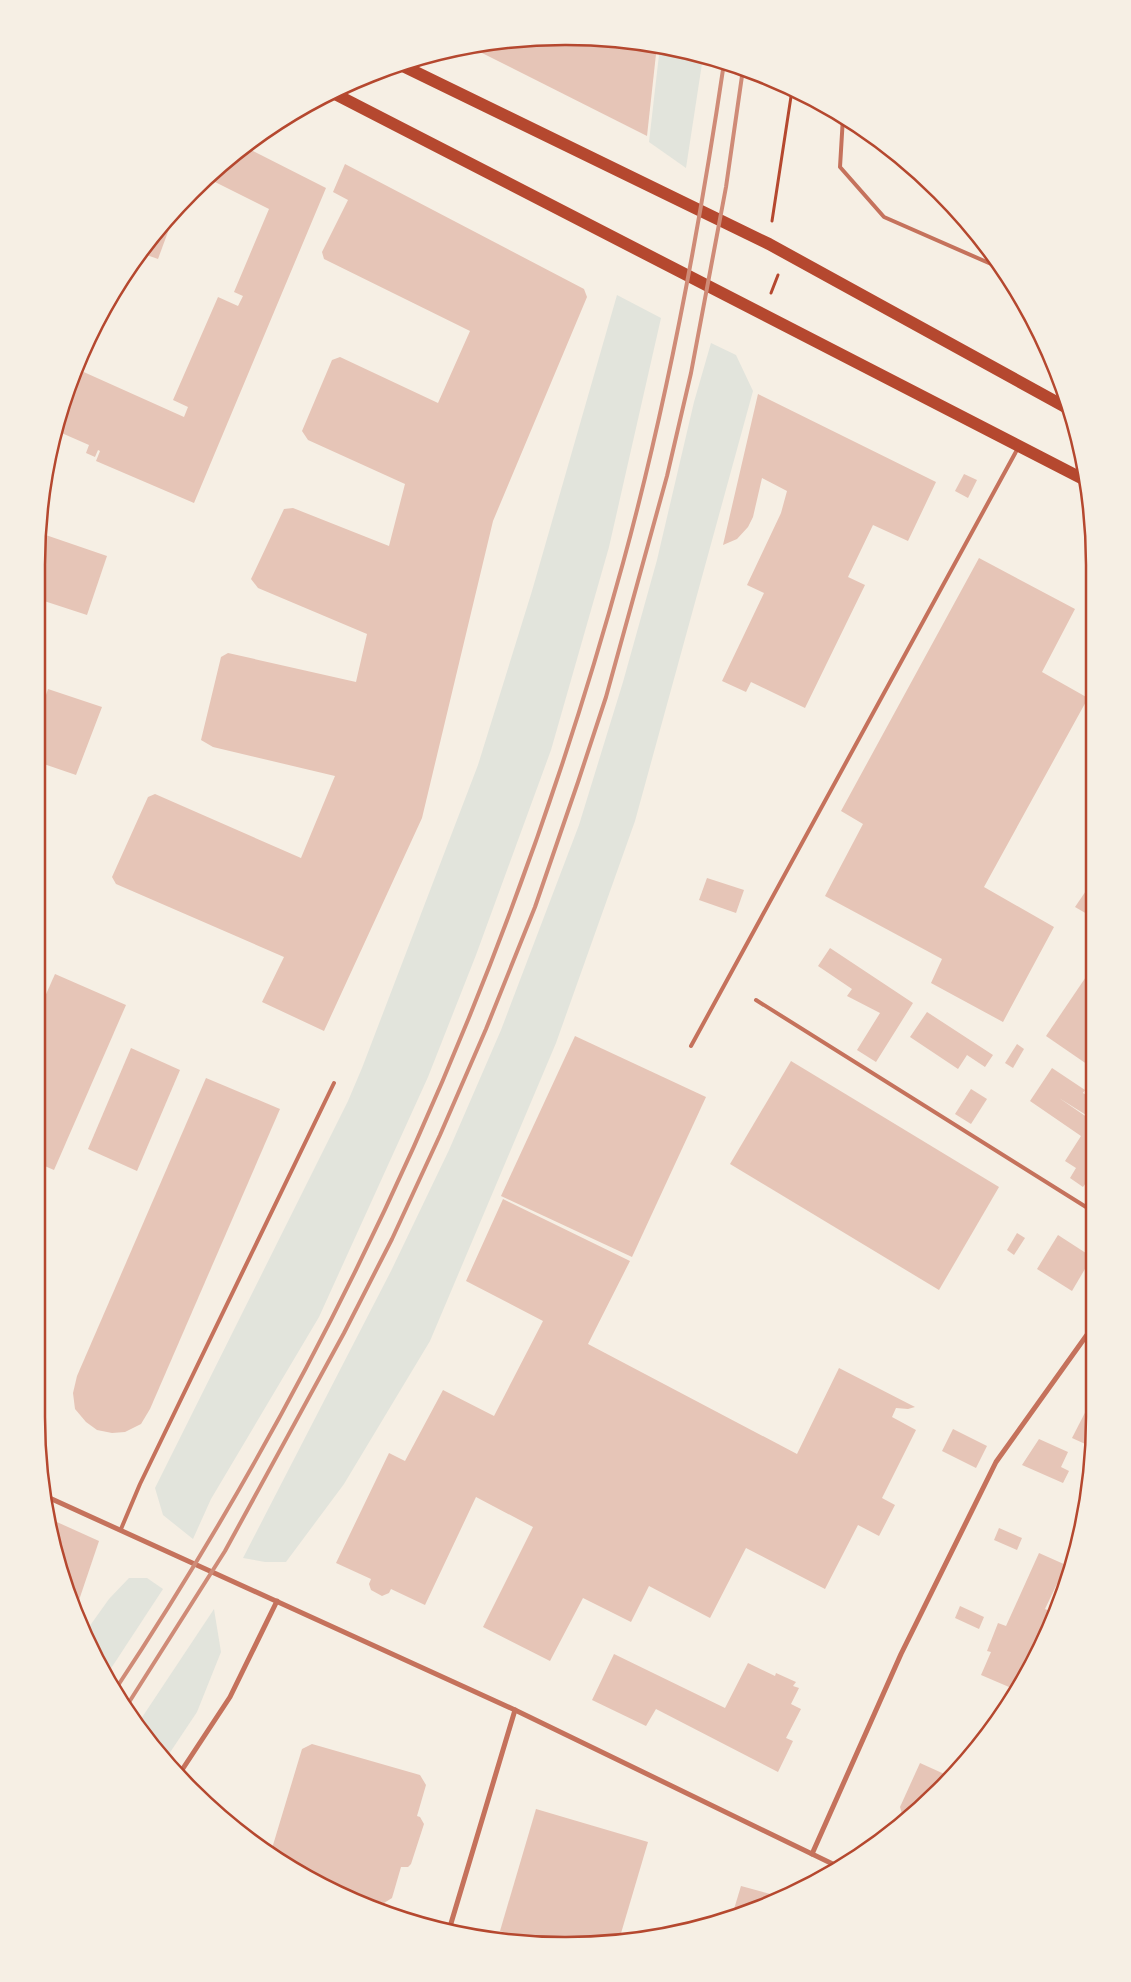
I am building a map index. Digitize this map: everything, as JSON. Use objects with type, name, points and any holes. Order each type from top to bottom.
[{"type":"main road","points":[[411,69],[769,244],[1060,404]]},
{"type":"main road","points":[[340,97],[1078,476]]},
{"type":"street","points":[[812,1854],[901,1654],[996,1462],[1086,1336]]},
{"type":"street","points":[[52,1500],[515,1710],[831,1864]]},
{"type":"street","points":[[182,1769],[230,1697],[278,1601]]},
{"type":"street","points":[[451,1924],[515,1710]]},
{"type":"lane","points":[[843,125],[840,167],[884,217],[988,263]]},
{"type":"lane","points":[[691,1046],[1019,446]]},
{"type":"lane","points":[[756,1000],[1086,1207]]},
{"type":"lane","points":[[121,1530],[145,1475],[334,1082]]},
{"type":"path","points":[[769,244],[791,97]]},
{"type":"path","points":[[762,314],[787,254]]},
{"type":"shaded area","points":[[659,54],[702,64],[686,168],[649,142]]},
{"type":"shaded area","points":[[617,295],[661,318],[609,547],[551,750],[476,955],[428,1077],[319,1317],[211,1499],[193,1539],[163,1515],[155,1488],[348,1101],[362,1068],[478,765],[532,591]]},
{"type":"shaded area","points":[[711,343],[736,355],[753,391],[635,821],[556,1043],[430,1341],[344,1484],[286,1562],[265,1562],[243,1558],[391,1271],[449,1150],[501,1030],[579,825],[623,682],[657,560],[694,402]]},
{"type":"shaded area","points":[[129,1578],[147,1578],[163,1589],[111,1669],[90,1626],[109,1599]]},
{"type":"shaded area","points":[[214,1609],[221,1652],[197,1712],[169,1754],[142,1718]]},
{"type":"building","points":[[566,45],[600,46],[656,53],[647,136],[480,52],[531,46]]},
{"type":"building","points":[[252,151],[326,188],[194,503],[96,461],[100,451],[98,450],[95,457],[86,453],[89,445],[62,433],[83,372],[184,417],[188,407],[173,400],[218,297],[238,306],[243,296],[234,292],[269,209],[214,181]]},
{"type":"building","points":[[345,164],[584,289],[587,297],[493,521],[422,818],[324,1031],[262,1002],[284,957],[116,884],[112,877],[148,797],[155,794],[301,858],[335,776],[213,747],[201,740],[221,657],[228,653],[356,682],[367,634],[258,588],[251,579],[284,509],[293,508],[389,546],[405,484],[308,440],[302,431],[332,360],[340,357],[438,403],[470,331],[324,259],[322,252],[348,200],[333,192]]},
{"type":"building","points":[[169,228],[158,259],[148,256]]},
{"type":"building","points":[[758,394],[936,482],[908,541],[873,525],[848,577],[865,585],[805,708],[751,682],[746,692],[722,681],[764,593],[747,585],[781,513],[787,491],[762,478],[753,517],[748,527],[737,539],[723,545]]},
{"type":"building","points":[[964,474],[977,480],[968,498],[955,491]]},
{"type":"building","points":[[46,535],[107,556],[87,615],[45,601]]},
{"type":"building","points":[[979,558],[1075,609],[1042,672],[1086,697],[1086,702],[984,887],[1054,927],[1003,1022],[931,983],[942,959],[825,896],[863,824],[841,811]]},
{"type":"building","points":[[48,689],[102,707],[76,775],[45,764],[46,695]]},
{"type":"building","points":[[707,878],[744,890],[736,913],[699,900]]},
{"type":"building","points":[[1086,891],[1086,913],[1075,907]]},
{"type":"building","points":[[830,948],[913,1003],[876,1062],[857,1050],[880,1013],[847,996],[852,989],[818,966]]},
{"type":"building","points":[[55,974],[126,1005],[54,1170],[45,1166],[45,996]]},
{"type":"building","points":[[1086,977],[1086,1064],[1046,1036]]},
{"type":"building","points":[[927,1012],[993,1055],[985,1067],[967,1055],[958,1069],[910,1037]]},
{"type":"building","points":[[575,1036],[706,1097],[632,1257],[501,1196]]},
{"type":"building","points":[[1017,1044],[1024,1049],[1013,1068],[1005,1063]]},
{"type":"building","points":[[131,1048],[180,1070],[137,1171],[88,1149]]},
{"type":"building","points":[[791,1061],[999,1187],[939,1290],[730,1164]]},
{"type":"building","points":[[1052,1068],[1085,1090],[1083,1093],[1086,1095],[1086,1115],[1059,1098],[1086,1117],[1086,1183],[1083,1187],[1070,1178],[1076,1168],[1065,1161],[1081,1136],[1030,1101]]},
{"type":"building","points":[[206,1078],[280,1109],[150,1409],[141,1424],[125,1432],[112,1433],[97,1430],[86,1422],[75,1409],[73,1393],[77,1376]]},
{"type":"building","points":[[971,1089],[987,1099],[971,1124],[955,1114]]},
{"type":"building","points":[[503,1199],[630,1261],[588,1344],[797,1454],[839,1368],[915,1407],[908,1409],[896,1408],[892,1417],[916,1430],[882,1498],[895,1505],[879,1536],[858,1525],[825,1589],[746,1548],[710,1618],[649,1586],[631,1622],[583,1598],[550,1661],[483,1627],[533,1527],[476,1497],[425,1605],[391,1589],[389,1593],[382,1596],[371,1590],[369,1584],[371,1579],[336,1563],[389,1453],[405,1461],[443,1390],[494,1416],[543,1321],[466,1281]]},
{"type":"building","points":[[1017,1233],[1025,1238],[1014,1255],[1007,1250]]},
{"type":"building","points":[[1058,1235],[1086,1253],[1086,1267],[1072,1291],[1037,1269]]},
{"type":"building","points":[[1086,1411],[1085,1444],[1072,1438]]},
{"type":"building","points":[[953,1429],[987,1446],[976,1468],[942,1451]]},
{"type":"building","points":[[1039,1439],[1068,1452],[1061,1467],[1069,1471],[1063,1483],[1022,1465]]},
{"type":"building","points":[[56,1522],[99,1541],[79,1600]]},
{"type":"building","points":[[999,1528],[1022,1538],[1017,1550],[994,1540]]},
{"type":"building","points":[[1039,1553],[1064,1564],[1060,1578],[1045,1609],[1048,1610],[1046,1616],[1032,1647],[1010,1687],[981,1675],[991,1652],[987,1651],[998,1623],[1006,1626]]},
{"type":"building","points":[[960,1606],[984,1617],[979,1629],[955,1618]]},
{"type":"building","points":[[614,1654],[725,1708],[748,1663],[775,1676],[776,1673],[796,1682],[793,1686],[799,1688],[791,1704],[801,1709],[786,1738],[793,1741],[778,1772],[656,1709],[646,1726],[592,1700]]},
{"type":"building","points":[[312,1744],[420,1775],[426,1785],[417,1816],[420,1817],[424,1824],[411,1864],[408,1867],[401,1867],[392,1898],[384,1903],[335,1883],[273,1846],[302,1749]]},
{"type":"building","points":[[920,1763],[944,1774],[902,1814],[900,1807]]},
{"type":"building","points":[[536,1809],[648,1842],[621,1934],[566,1937],[531,1936],[500,1931]]},
{"type":"building","points":[[741,1886],[771,1894],[765,1897],[734,1909]]},
{"type":"railway","points":[[119,1684],[198,1559],[276,1425],[347,1287],[414,1147],[474,1004],[529,859],[579,712],[623,563],[639,501],[681,314],[704,189],[723,70]]},
{"type":"railway","points":[[130,1701],[225,1551],[344,1333],[392,1239],[486,1029],[535,907],[606,697],[667,476],[691,373],[726,187],[742,76]]}]
